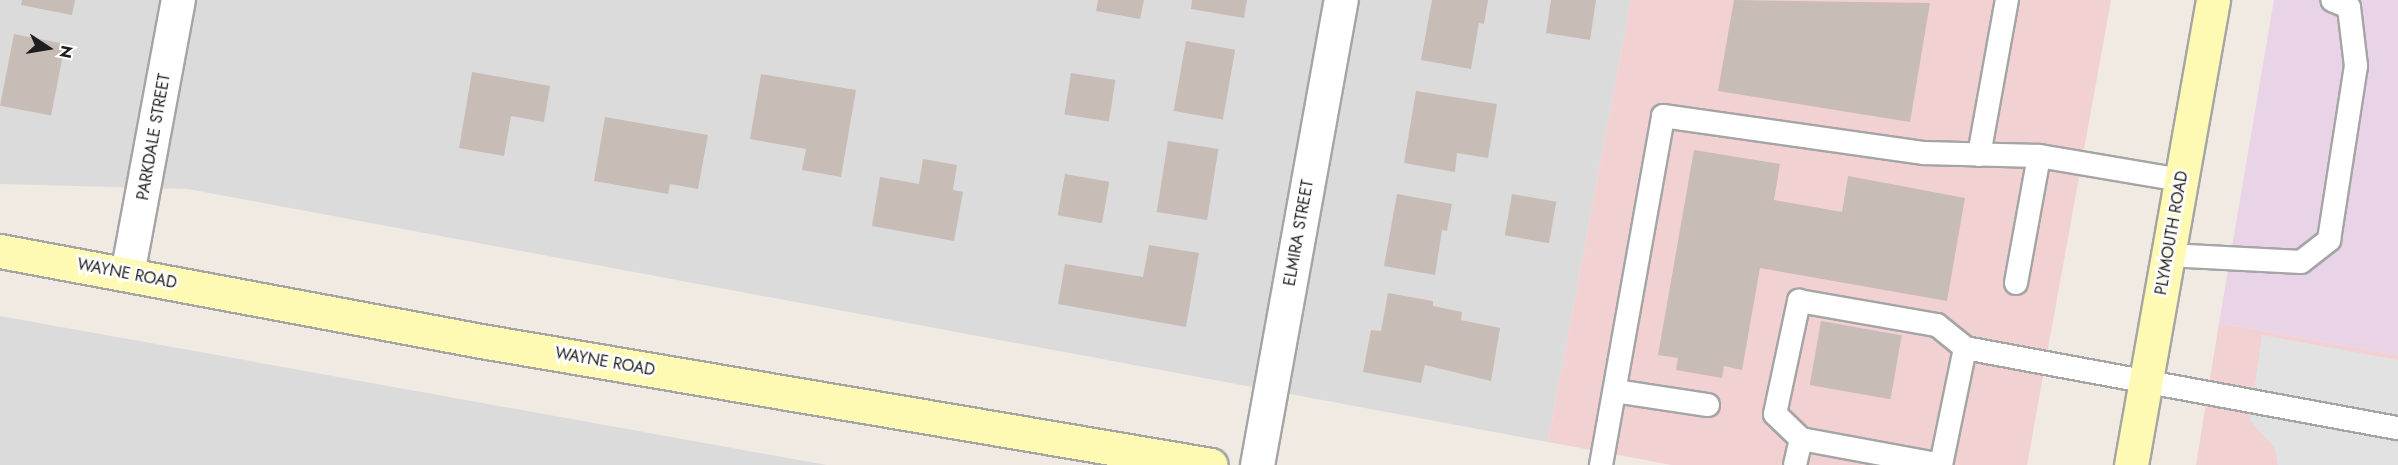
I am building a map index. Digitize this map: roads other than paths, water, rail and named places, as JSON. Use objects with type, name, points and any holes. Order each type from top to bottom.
[{"type":"main road","name":"PLYMOUTH ROAD","points":[[2131,465],[2212,0]]},
{"type":"main road","name":"WAYNE ROAD","points":[[0,251],[487,342],[1211,465]]},
{"type":"street","name":"PARKDALE STREET","points":[[127,274],[178,0]]},
{"type":"street","name":"ELMIRA STREET","points":[[1257,465],[1341,0]]},
{"type":"lane","points":[[1979,155],[2007,0]]},
{"type":"lane","points":[[2168,255],[2301,262],[2329,240],[2356,66],[2349,8],[2332,0]]},
{"type":"lane","points":[[1601,465],[1663,116],[1924,153],[2039,156],[2181,180]]},
{"type":"lane","points":[[2016,283],[2039,156]]},
{"type":"lane","points":[[1965,348],[1941,465],[1801,439],[1775,414],[1799,301],[1937,325],[1965,348],[2146,379],[2398,428]]},
{"type":"lane","points":[[1615,391],[1708,405]]},
{"type":"lane","points":[[1795,465],[1801,439]]}]
